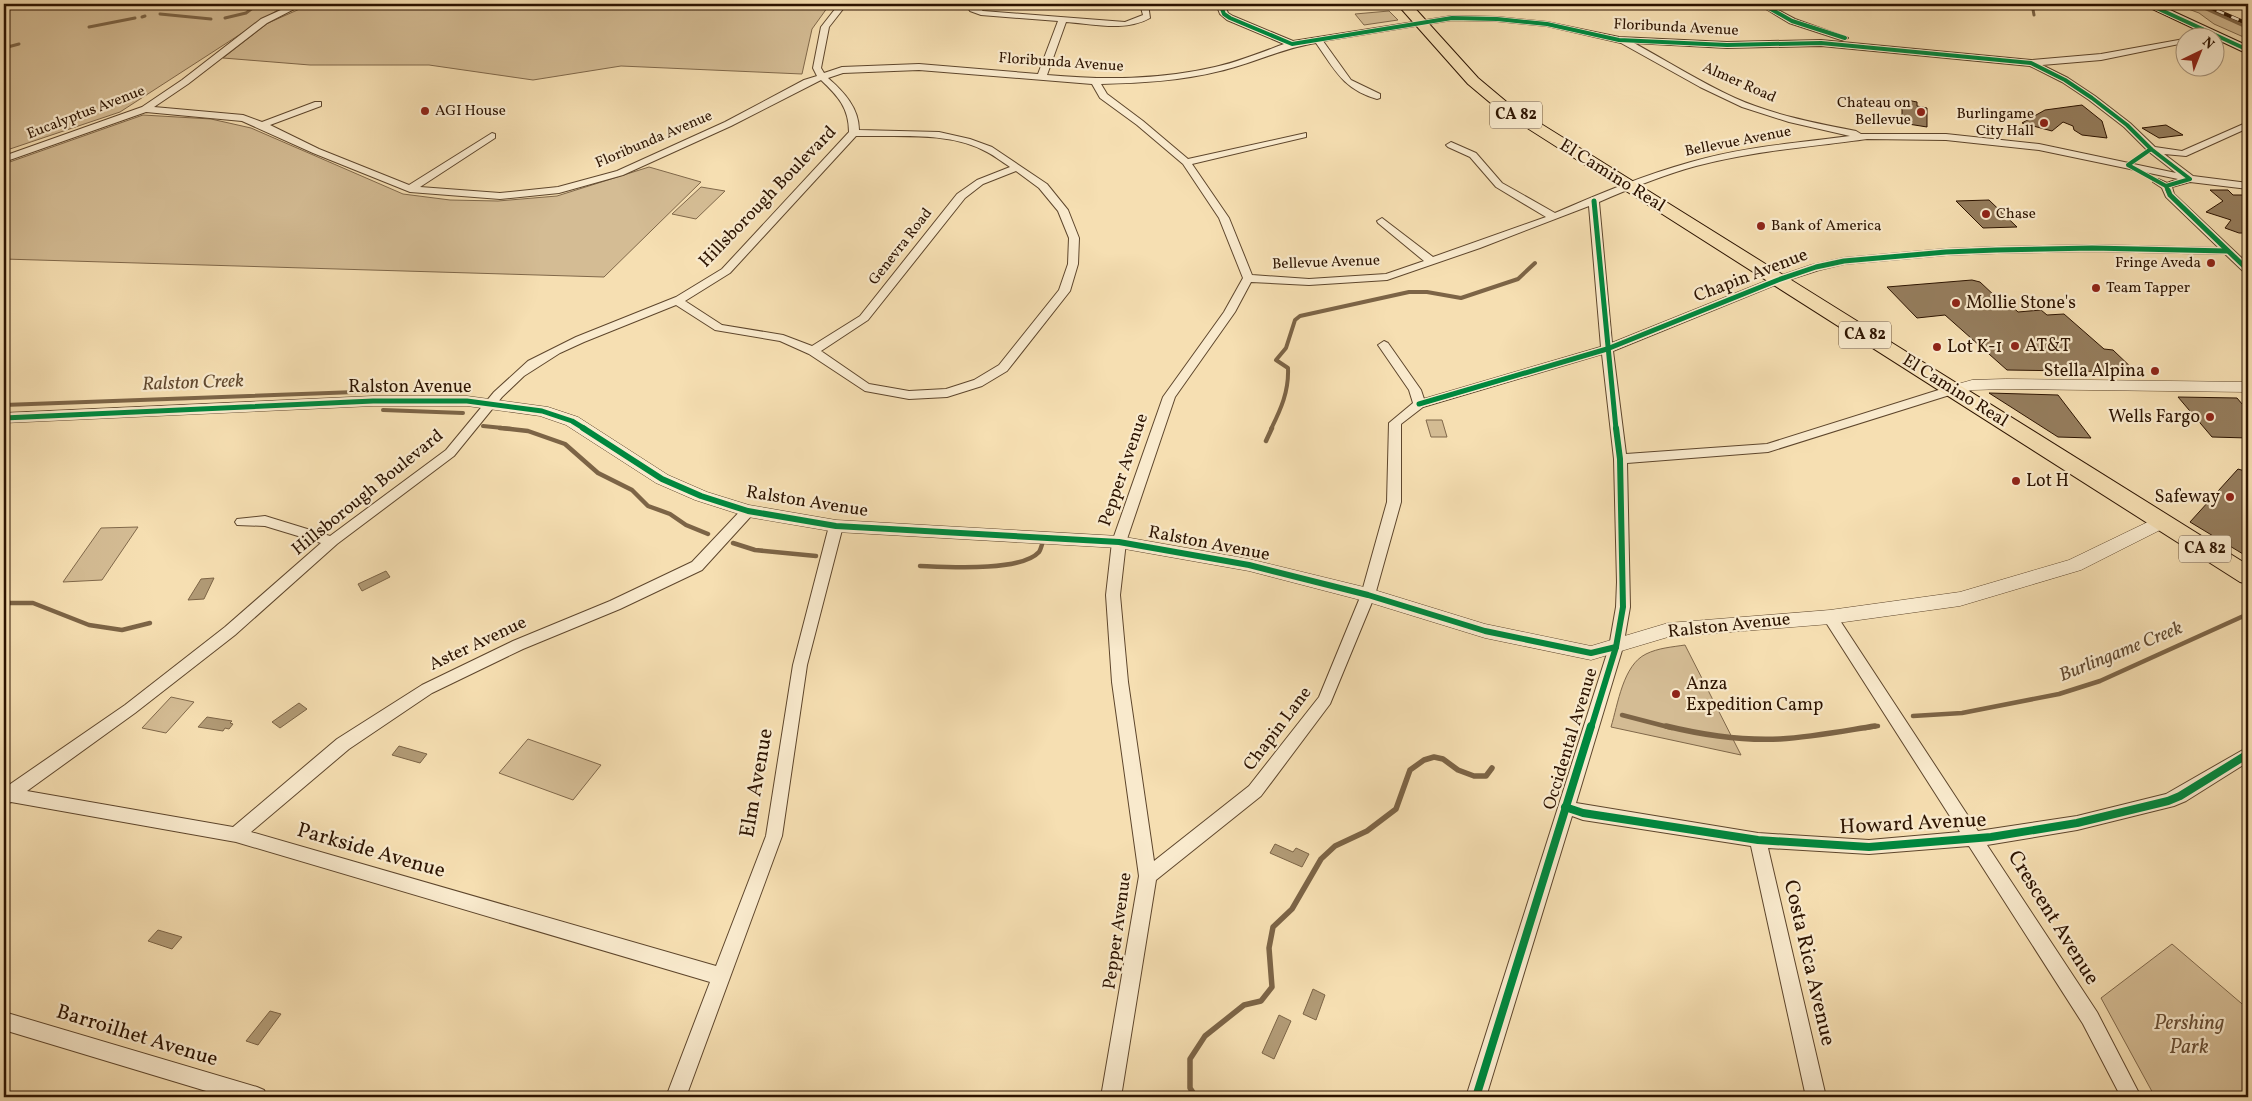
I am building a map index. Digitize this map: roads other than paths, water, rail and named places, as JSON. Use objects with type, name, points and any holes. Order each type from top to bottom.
[{"type":"main road","name":"El Camino Real","points":[[1404,4],[1473,81],[1492,99],[2248,576]]},
{"type":"main road","points":[[2148,4],[2199,28]]},
{"type":"main road","points":[[2224,39],[2248,50]]},
{"type":"street","name":"Eucalyptus Avenue","points":[[4,159],[146,109],[185,82],[264,21],[300,4]]},
{"type":"street","points":[[821,76],[817,68],[830,64],[825,27],[843,4]]},
{"type":"street","points":[[970,4],[981,13],[1125,24],[1138,21],[1147,16],[1144,4]]},
{"type":"street","points":[[1220,4],[1224,14],[1230,18],[1292,44]]},
{"type":"street","points":[[1762,4],[1792,21],[1828,34],[1879,47]]},
{"type":"street","points":[[2244,4],[2248,6]]},
{"type":"street","name":"Floribunda Avenue","points":[[146,109],[243,118],[316,151],[410,189],[500,196],[559,190],[620,173],[680,147],[821,76],[830,64],[970,70],[1096,82],[1141,81],[1197,74],[1292,44],[1452,18],[1497,19],[1546,24],[1619,40],[1728,45],[1821,43],[1879,47],[2031,63],[2101,57],[2174,43]]},
{"type":"street","points":[[1041,78],[1063,20]]},
{"type":"street","points":[[1821,43],[1828,34]]},
{"type":"street","points":[[1318,40],[1348,82],[1361,90],[1377,96]]},
{"type":"street","name":"Almer Road","points":[[1619,40],[1649,54],[1730,99],[1766,113],[1821,128],[1867,136]]},
{"type":"street","points":[[1649,54],[1659,42]]},
{"type":"street","points":[[2031,63],[2065,80],[2092,98],[2127,125],[2151,149],[2190,179]]},
{"type":"street","name":"Hillsborough Boulevard","points":[[5,795],[130,710],[230,631],[332,541],[450,453],[466,436],[489,403],[514,378],[565,345],[678,302],[712,282],[726,271],[854,133],[854,117],[839,92],[821,76]]},
{"type":"street","points":[[1096,82],[1103,96],[1140,122],[1186,162],[1224,218],[1248,278]]},
{"type":"street","points":[[262,125],[318,104]]},
{"type":"street","points":[[2248,125],[2183,154],[2151,149],[2128,165],[2166,186],[2170,195],[2248,270]]},
{"type":"street","points":[[1821,128],[1822,143]]},
{"type":"street","points":[[678,302],[719,328],[783,338],[813,350],[864,387],[910,395],[947,393],[978,383],[1003,368],[1064,290],[1073,264],[1074,238],[1063,210],[1043,186],[989,149],[967,141],[939,135],[854,133]]},
{"type":"street","points":[[1186,162],[1304,135]]},
{"type":"street","points":[[410,189],[492,136]]},
{"type":"street","name":"Bellevue Avenue","points":[[1248,278],[1309,282],[1387,276],[1432,262],[1554,218],[1628,186],[1694,164],[1741,154],[1867,136],[1946,137],[2039,147],[2190,179],[2248,186]]},
{"type":"street","points":[[1451,145],[1473,155],[1499,184],[1554,218]]},
{"type":"street","name":"Genevra Road","points":[[813,350],[864,318],[961,196],[980,182],[1016,167]]},
{"type":"street","points":[[2166,186],[2190,179]]},
{"type":"street","name":"Occidental Avenue","points":[[1476,1097],[1616,647],[1623,607],[1624,582],[1620,459],[1607,349],[1594,201]]},
{"type":"street","points":[[1382,221],[1432,262]]},
{"type":"street","name":"Chapin Avenue","points":[[1419,404],[1607,349],[1778,280],[1816,267],[1844,262],[1946,252],[2084,248],[2227,251]]},
{"type":"street","name":"Pepper Avenue","points":[[1111,1097],[1148,876],[1120,672],[1113,595],[1119,542],[1169,397],[1229,312],[1248,278]]},
{"type":"street","points":[[1384,345],[1415,390],[1419,404]]},
{"type":"street","points":[[1620,459],[1768,448],[1972,384],[2248,387]]},
{"type":"street","name":"Ralston Avenue","points":[[4,418],[373,400],[489,403],[542,411],[572,421],[662,479],[701,496],[748,511],[836,526],[1119,542],[1249,565],[1368,595],[1485,631],[1590,653],[1616,647],[1668,630],[1830,616],[1960,599],[2076,565],[2162,522]]},
{"type":"street","name":"Chapin Lane","points":[[1148,876],[1255,791],[1325,700],[1368,595],[1394,502],[1395,423],[1419,404]]},
{"type":"street","name":"Aster Avenue","points":[[236,835],[343,744],[427,689],[518,645],[615,605],[697,566],[748,511]]},
{"type":"street","points":[[242,522],[265,521],[332,541]]},
{"type":"street","name":"Elm Avenue","points":[[676,1097],[774,836],[800,665],[836,526]]},
{"type":"street","name":"Crescent Avenue","points":[[1830,616],[2090,1018],[2131,1097]]},
{"type":"street","name":"Howard Avenue","points":[[1565,807],[1583,813],[1758,840],[1869,847],[1976,839],[2077,823],[2168,801],[2180,796],[2248,754]]},
{"type":"street","name":"Parkside Avenue","points":[[5,795],[236,835],[720,976]]},
{"type":"street","name":"Costa Rica Avenue","points":[[1758,840],[1816,1097]]},
{"type":"street","name":"Barroilhet Avenue","points":[[4,1021],[256,1097]]},
{"type":"waterway","name":"Ralston Creek","points":[[2032,4],[2034,15]]},
{"type":"waterway","name":"Burlingame Creek","points":[[2195,4],[2248,28]]},
{"type":"waterway","points":[[225,18],[246,13],[254,7]]},
{"type":"waterway","points":[[160,14],[211,19]]},
{"type":"waterway","points":[[89,27],[135,18]]},
{"type":"waterway","points":[[4,48],[19,44]]},
{"type":"waterway","name":"Ralston Creek","points":[[1271,429],[1284,400],[1288,376],[1288,368],[1276,360],[1286,348],[1295,320],[1300,316],[1409,292],[1427,292],[1461,298],[1518,279],[1535,263]]},
{"type":"waterway","name":"Ralston Creek","points":[[4,405],[383,391]]},
{"type":"waterway","name":"Ralston Creek","points":[[383,410],[463,413]]},
{"type":"waterway","name":"Ralston Creek","points":[[483,426],[512,429]]},
{"type":"waterway","name":"Ralston Creek","points":[[500,428],[528,431],[565,444],[598,473],[632,490],[648,506],[670,514],[686,525],[708,534]]},
{"type":"waterway","name":"Ralston Creek","points":[[1266,441],[1272,428]]},
{"type":"waterway","name":"Ralston Creek","points":[[920,566],[982,567],[1016,563],[1030,558],[1039,552],[1043,541]]},
{"type":"waterway","name":"Ralston Creek","points":[[733,543],[755,550],[816,556]]},
{"type":"waterway","points":[[4,603],[33,603],[89,625],[122,630],[150,623]]},
{"type":"waterway","name":"Burlingame Creek","points":[[1913,716],[1962,713],[2059,694],[2100,681],[2248,614]]},
{"type":"waterway","name":"Burlingame Creek","points":[[1622,715],[1672,728]]},
{"type":"waterway","name":"Burlingame Creek","points":[[1666,726],[1722,737],[1751,739],[1804,737],[1875,726]]},
{"type":"waterway","name":"Burlingame Creek","points":[[1865,728],[1878,726]]},
{"type":"waterway","points":[[1196,1097],[1190,1088],[1190,1059],[1205,1036],[1244,1005],[1261,1001],[1272,987],[1269,948],[1273,927],[1292,909],[1321,859],[1335,846],[1367,831],[1396,809],[1410,770],[1424,760],[1434,757],[1443,759],[1458,770],[1474,776],[1486,776],[1492,768]]},
{"type":"railway","points":[[2202,4],[2248,24]]},
{"type":"place","name":"AGI House","points":[[425,111]]},
{"type":"place","name":"Chateau on Bellevue","points":[[1921,112]]},
{"type":"place","name":"Burlingame City Hall","points":[[2044,123]]},
{"type":"place","name":"Chase","points":[[1986,214]]},
{"type":"place","name":"Bank of America","points":[[1761,226]]},
{"type":"place","name":"Fringe Aveda","points":[[2211,263]]},
{"type":"place","name":"Team Tapper","points":[[2096,288]]},
{"type":"place","name":"Mollie Stone's","points":[[1956,303]]},
{"type":"place","name":"AT&T","points":[[2015,346]]},
{"type":"place","name":"Lot K-1","points":[[1937,347]]},
{"type":"place","name":"Stella Alpina","points":[[2155,371]]},
{"type":"place","name":"Wells Fargo","points":[[2210,417]]},
{"type":"place","name":"Lot H","points":[[2016,481]]},
{"type":"place","name":"Safeway","points":[[2230,497]]},
{"type":"place","name":"Anza Expedition Camp","points":[[1676,694]]},
{"type":"park label","name":"Pershing Park","points":[[2189,1035]]}]
